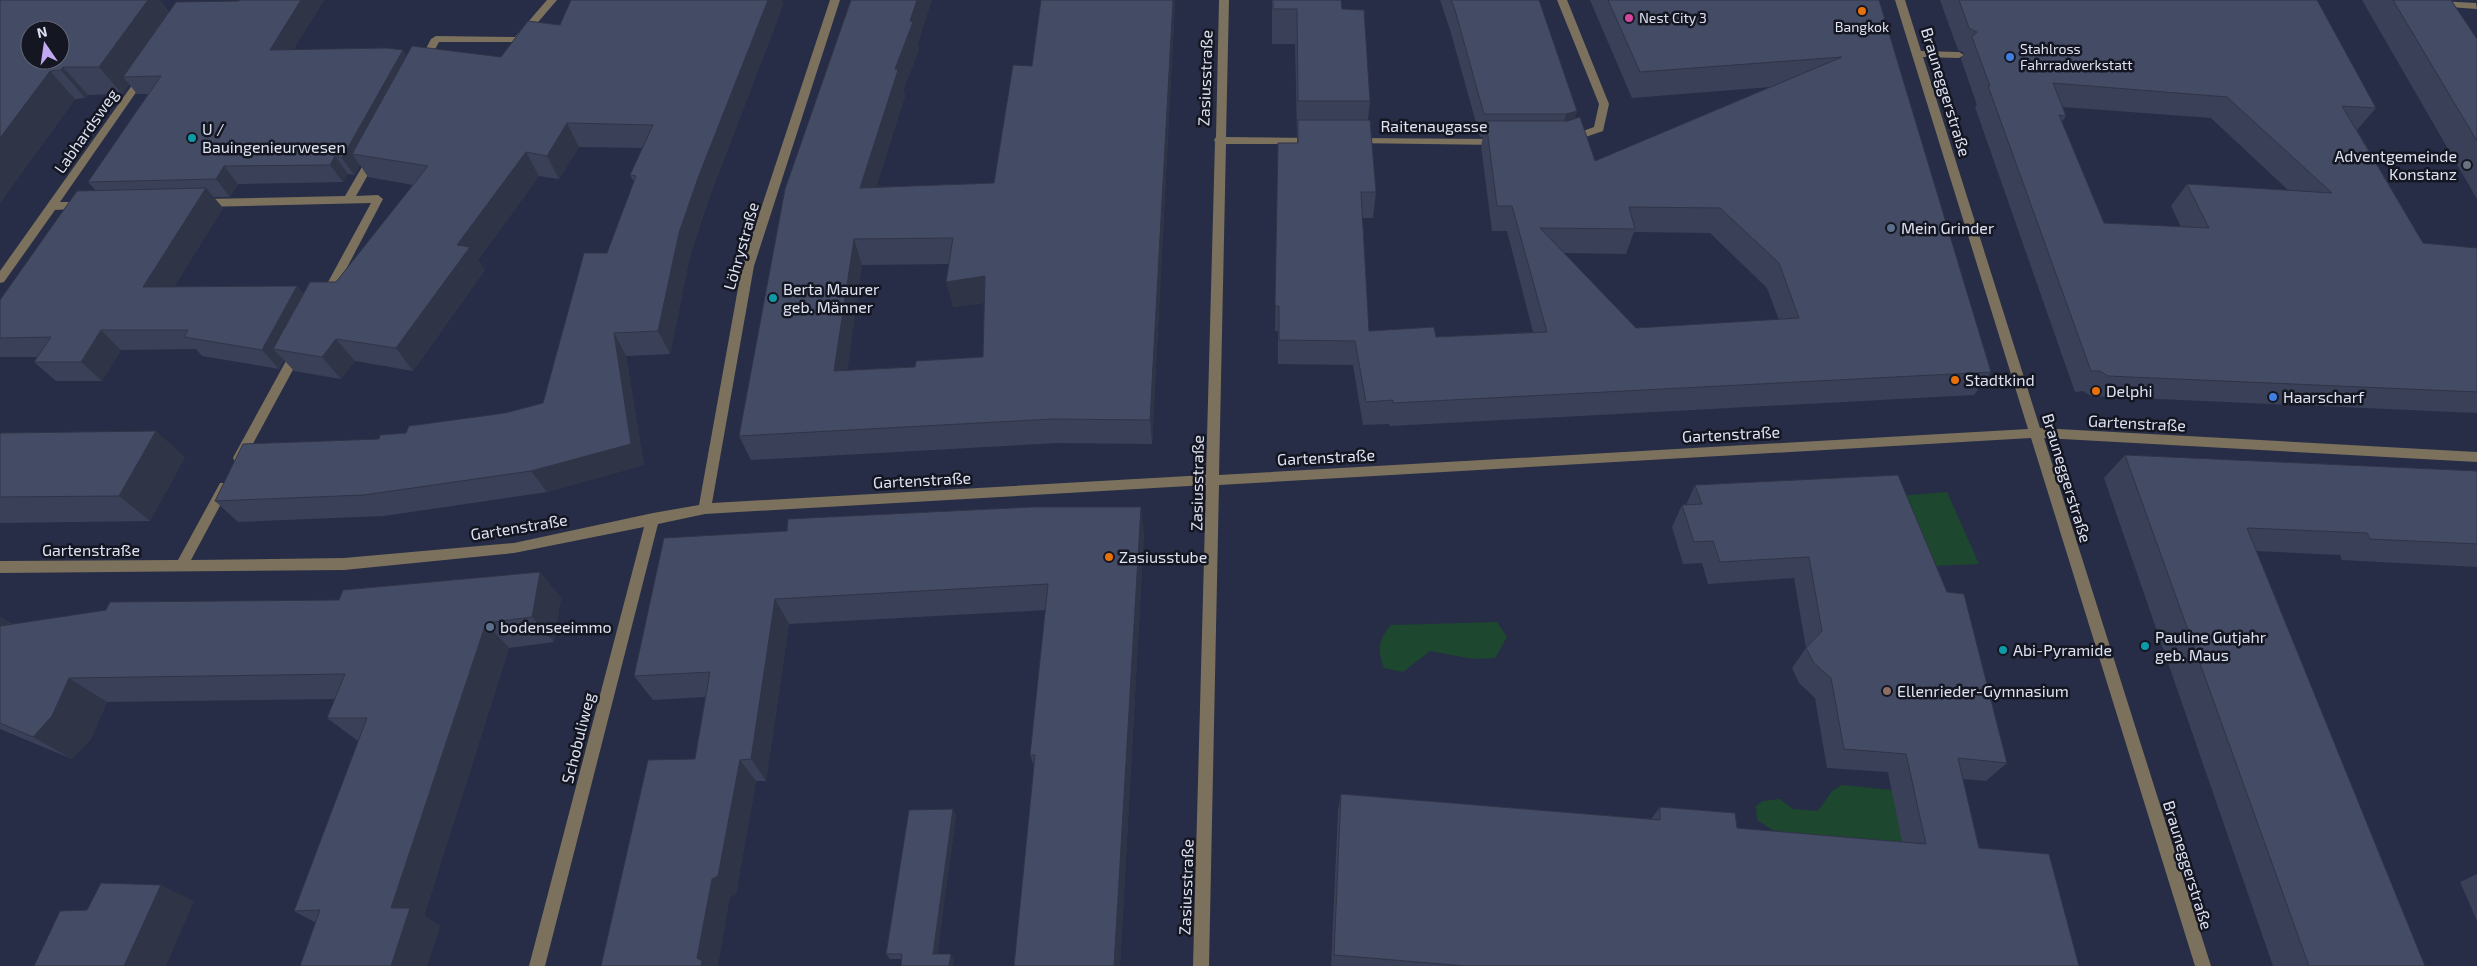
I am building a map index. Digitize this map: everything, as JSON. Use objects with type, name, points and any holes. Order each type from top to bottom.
[{"type":"street","points":[[417,74],[436,39],[518,40],[552,0]]},
{"type":"street","name":"Löhrystraße","points":[[705,508],[748,266],[835,0]]},
{"type":"street","name":"Zasiusstraße","points":[[1200,966],[1214,480],[1224,0]]},
{"type":"street","points":[[1562,0],[1604,104],[1599,129],[1562,142]]},
{"type":"street","name":"Brauneggerstraße","points":[[1900,0],[2203,966]]},
{"type":"street","points":[[2429,3],[2475,5]]},
{"type":"street","points":[[1917,54],[1959,54]]},
{"type":"street","name":"Labhardsweg","points":[[0,279],[152,63]]},
{"type":"street","points":[[1220,140],[1327,141]]},
{"type":"street","name":"Raitenaugasse","points":[[1347,141],[1513,142]]},
{"type":"street","points":[[348,200],[380,144]]},
{"type":"street","points":[[190,203],[378,199],[322,304]]},
{"type":"street","points":[[51,206],[90,205]]},
{"type":"street","points":[[181,566],[303,339]]},
{"type":"street","name":"Gartenstraße","points":[[0,567],[344,564],[514,548],[705,508],[2036,433],[2477,457]]},
{"type":"street","name":"Schobuliweg","points":[[537,966],[653,518]]},
{"type":"green space","points":[[1947,492],[1979,564],[1910,567],[1882,497]]},
{"type":"green space","points":[[1497,622],[1507,637],[1495,658],[1473,659],[1430,651],[1403,672],[1384,668],[1380,655],[1380,645],[1383,635],[1391,625]]},
{"type":"green space","points":[[1842,785],[1892,790],[1906,860],[1776,832],[1757,820],[1756,806],[1763,801],[1780,799],[1793,809],[1818,811],[1832,791]]},
{"type":"building","points":[[0,0],[148,0],[99,67],[70,67],[70,20],[20,20],[20,70],[61,70],[50,71],[0,138]]},
{"type":"building","points":[[301,0],[270,50],[386,48],[403,50],[342,158],[335,156],[330,165],[224,166],[216,179],[88,182],[161,76],[123,77],[176,2]]},
{"type":"building","points":[[571,0],[768,0],[698,178],[679,233],[658,331],[614,333],[631,444],[531,471],[364,495],[215,501],[243,444],[379,439],[380,435],[406,433],[409,426],[505,413],[543,403],[584,253],[607,253],[636,176],[630,175],[653,125],[567,123],[547,156],[526,152],[457,245],[470,247],[396,348],[336,339],[322,357],[273,349],[310,282],[336,282],[428,166],[352,154],[412,46],[501,57],[528,21],[560,25]]},
{"type":"building","points":[[851,0],[917,0],[910,21],[913,22],[895,69],[898,70],[860,188],[994,183],[1013,65],[1032,66],[1041,0],[1173,0],[1150,420],[1053,419],[739,436],[785,189]],"holes":[[[953,238],[946,282],[985,276],[983,357],[916,361],[915,367],[834,371],[854,239]]]},
{"type":"building","points":[[1273,0],[1341,0],[1342,9],[1364,10],[1370,101],[1298,101],[1297,9],[1273,9]]},
{"type":"building","points":[[1451,0],[1539,0],[1577,111],[1566,114],[1484,114]]},
{"type":"building","points":[[1608,0],[1879,0],[1991,372],[1393,403],[1393,400],[1366,402],[1355,341],[1279,340],[1279,306],[1275,306],[1278,143],[1298,143],[1298,120],[1370,120],[1376,192],[1361,192],[1369,331],[1434,327],[1436,337],[1547,332],[1512,206],[1497,206],[1486,121],[1568,121],[1580,117],[1595,161],[1842,57],[1640,72]],"holes":[[[1629,207],[1720,208],[1779,263],[1799,318],[1636,328],[1540,228],[1635,229]]]},
{"type":"building","points":[[1959,0],[2317,0],[2376,108],[2342,106],[2423,243],[2477,248],[2477,392],[2108,376],[2100,371],[2091,371],[1988,86],[1990,86],[1972,37],[1977,32],[1969,28]],"holes":[[[2053,83],[2227,97],[2332,193],[2187,184],[2209,228],[2104,223],[2059,115],[2066,116]]]},
{"type":"building","points":[[2393,0],[2451,0],[2477,39],[2477,141]]},
{"type":"building","points":[[206,188],[143,287],[297,286],[262,350],[184,337],[188,330],[101,330],[81,362],[34,362],[51,337],[0,338],[0,300],[77,191]]},
{"type":"building","points":[[156,431],[119,496],[0,497],[0,433]]},
{"type":"building","points":[[2125,455],[2477,471],[2477,544],[2370,539],[2367,533],[2247,528],[2425,966],[2309,966]]},
{"type":"building","points":[[1898,475],[1947,592],[1964,594],[2007,763],[1958,758],[1979,848],[2049,854],[2079,966],[1465,966],[1334,955],[1341,794],[1660,820],[1660,807],[1735,813],[1737,828],[1926,844],[1906,754],[1844,749],[1831,678],[1814,663],[1806,648],[1822,631],[1809,557],[1720,562],[1713,541],[1694,542],[1682,505],[1702,504],[1695,485]]},
{"type":"building","points":[[1032,507],[1141,507],[1114,966],[1014,966],[1035,755],[1030,755],[1048,584],[775,599],[751,759],[740,760],[718,876],[712,879],[697,958],[702,961],[701,966],[601,966],[648,760],[695,759],[710,672],[634,676],[664,538],[787,531],[788,519]]},
{"type":"building","points":[[540,572],[532,617],[486,623],[391,908],[410,908],[391,966],[300,966],[320,910],[294,911],[367,718],[327,718],[345,674],[69,678],[52,716],[33,737],[0,723],[0,626],[106,610],[110,602],[339,600],[343,590]]},
{"type":"building","points":[[953,809],[933,954],[951,954],[949,966],[901,966],[902,954],[886,954],[909,810]]},
{"type":"building","points":[[101,883],[161,885],[124,966],[34,966],[60,911],[87,910]]},
{"type":"place","name":"Bangkok","points":[[1862,11]]},
{"type":"place","name":"Nest City 3","points":[[1629,18]]},
{"type":"place","name":"Stahlross Fahrradwerkstatt","points":[[2010,57]]},
{"type":"place","name":"U / Bauingenieurwesen","points":[[192,138]]},
{"type":"place","name":"Adventgemeinde Konstanz","points":[[2467,165]]},
{"type":"place","name":"Mein Grinder","points":[[1891,228]]},
{"type":"place","name":"Berta Maurer geb. Männer","points":[[773,298]]},
{"type":"place","name":"Stadtkind","points":[[1955,380]]},
{"type":"place","name":"Delphi","points":[[2096,391]]},
{"type":"place","name":"Haarscharf","points":[[2273,397]]},
{"type":"place","name":"Zasiusstube","points":[[1109,557]]},
{"type":"place","name":"bodenseeimmo","points":[[490,627]]},
{"type":"place","name":"Pauline Gutjahr geb. Maus","points":[[2145,646]]},
{"type":"place","name":"Abi-Pyramide","points":[[2003,650]]},
{"type":"place","name":"Ellenrieder-Gymnasium","points":[[1887,691]]}]
